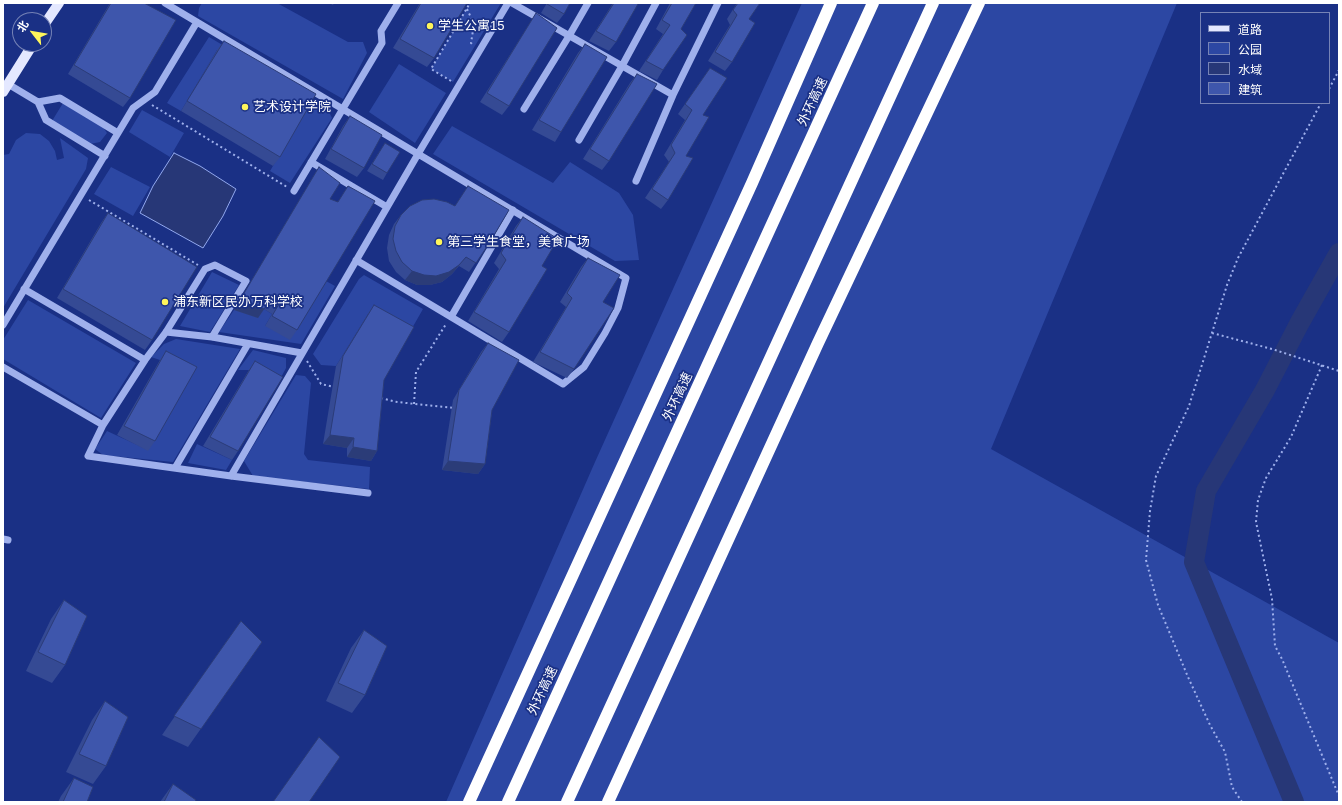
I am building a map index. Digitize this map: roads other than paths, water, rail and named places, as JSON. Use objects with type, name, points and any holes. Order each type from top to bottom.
[{"type":"highway","points":[[469,802],[752,183],[831,3]]},
{"type":"highway","name":"外环高速","points":[[508,802],[874,3]]},
{"type":"highway","points":[[567,802],[933,3]]},
{"type":"highway","points":[[608,802],[896,175],[979,3]]},
{"type":"main road","points":[[52,14],[59,3]]},
{"type":"main road","points":[[5,88],[27,52]]},
{"type":"lane","points":[[165,3],[626,278],[618,308],[606,333],[584,367],[563,384],[356,260]]},
{"type":"lane","points":[[294,191],[382,43],[381,31],[398,3]]},
{"type":"lane","points":[[231,476],[418,154],[508,3]]},
{"type":"lane","points":[[512,3],[673,95]]},
{"type":"lane","points":[[524,109],[570,36],[588,3]]},
{"type":"lane","points":[[579,140],[622,66],[656,3]]},
{"type":"lane","points":[[636,182],[673,95],[718,3]]},
{"type":"lane","points":[[3,325],[133,108],[155,92],[197,22]]},
{"type":"lane","points":[[5,88],[38,102],[60,98],[118,133]]},
{"type":"lane","points":[[38,102],[46,120],[105,156]]},
{"type":"lane","points":[[311,162],[387,207]]},
{"type":"lane","points":[[451,316],[513,210]]},
{"type":"lane","points":[[212,337],[246,281],[215,265],[204,269],[166,332],[145,360],[103,425],[88,456],[368,493]]},
{"type":"lane","points":[[24,290],[145,360]]},
{"type":"lane","points":[[166,332],[212,337],[302,354]]},
{"type":"lane","points":[[175,468],[248,344]]},
{"type":"lane","points":[[3,368],[103,425]]},
{"type":"water","points":[[174,153],[200,166],[236,189],[223,216],[203,248],[140,213],[153,186]]},
{"type":"waterway","points":[[1294,802],[1194,562],[1206,491],[1265,390],[1299,324],[1339,253]]},
{"type":"place","name":"学生公寓15","points":[[430,26]]},
{"type":"place","name":"艺术设计学院","points":[[245,107]]},
{"type":"place","name":"第三学生食堂，美食广场","points":[[439,242]]},
{"type":"place","name":"浦东新区民办万科学校","points":[[165,302]]}]
